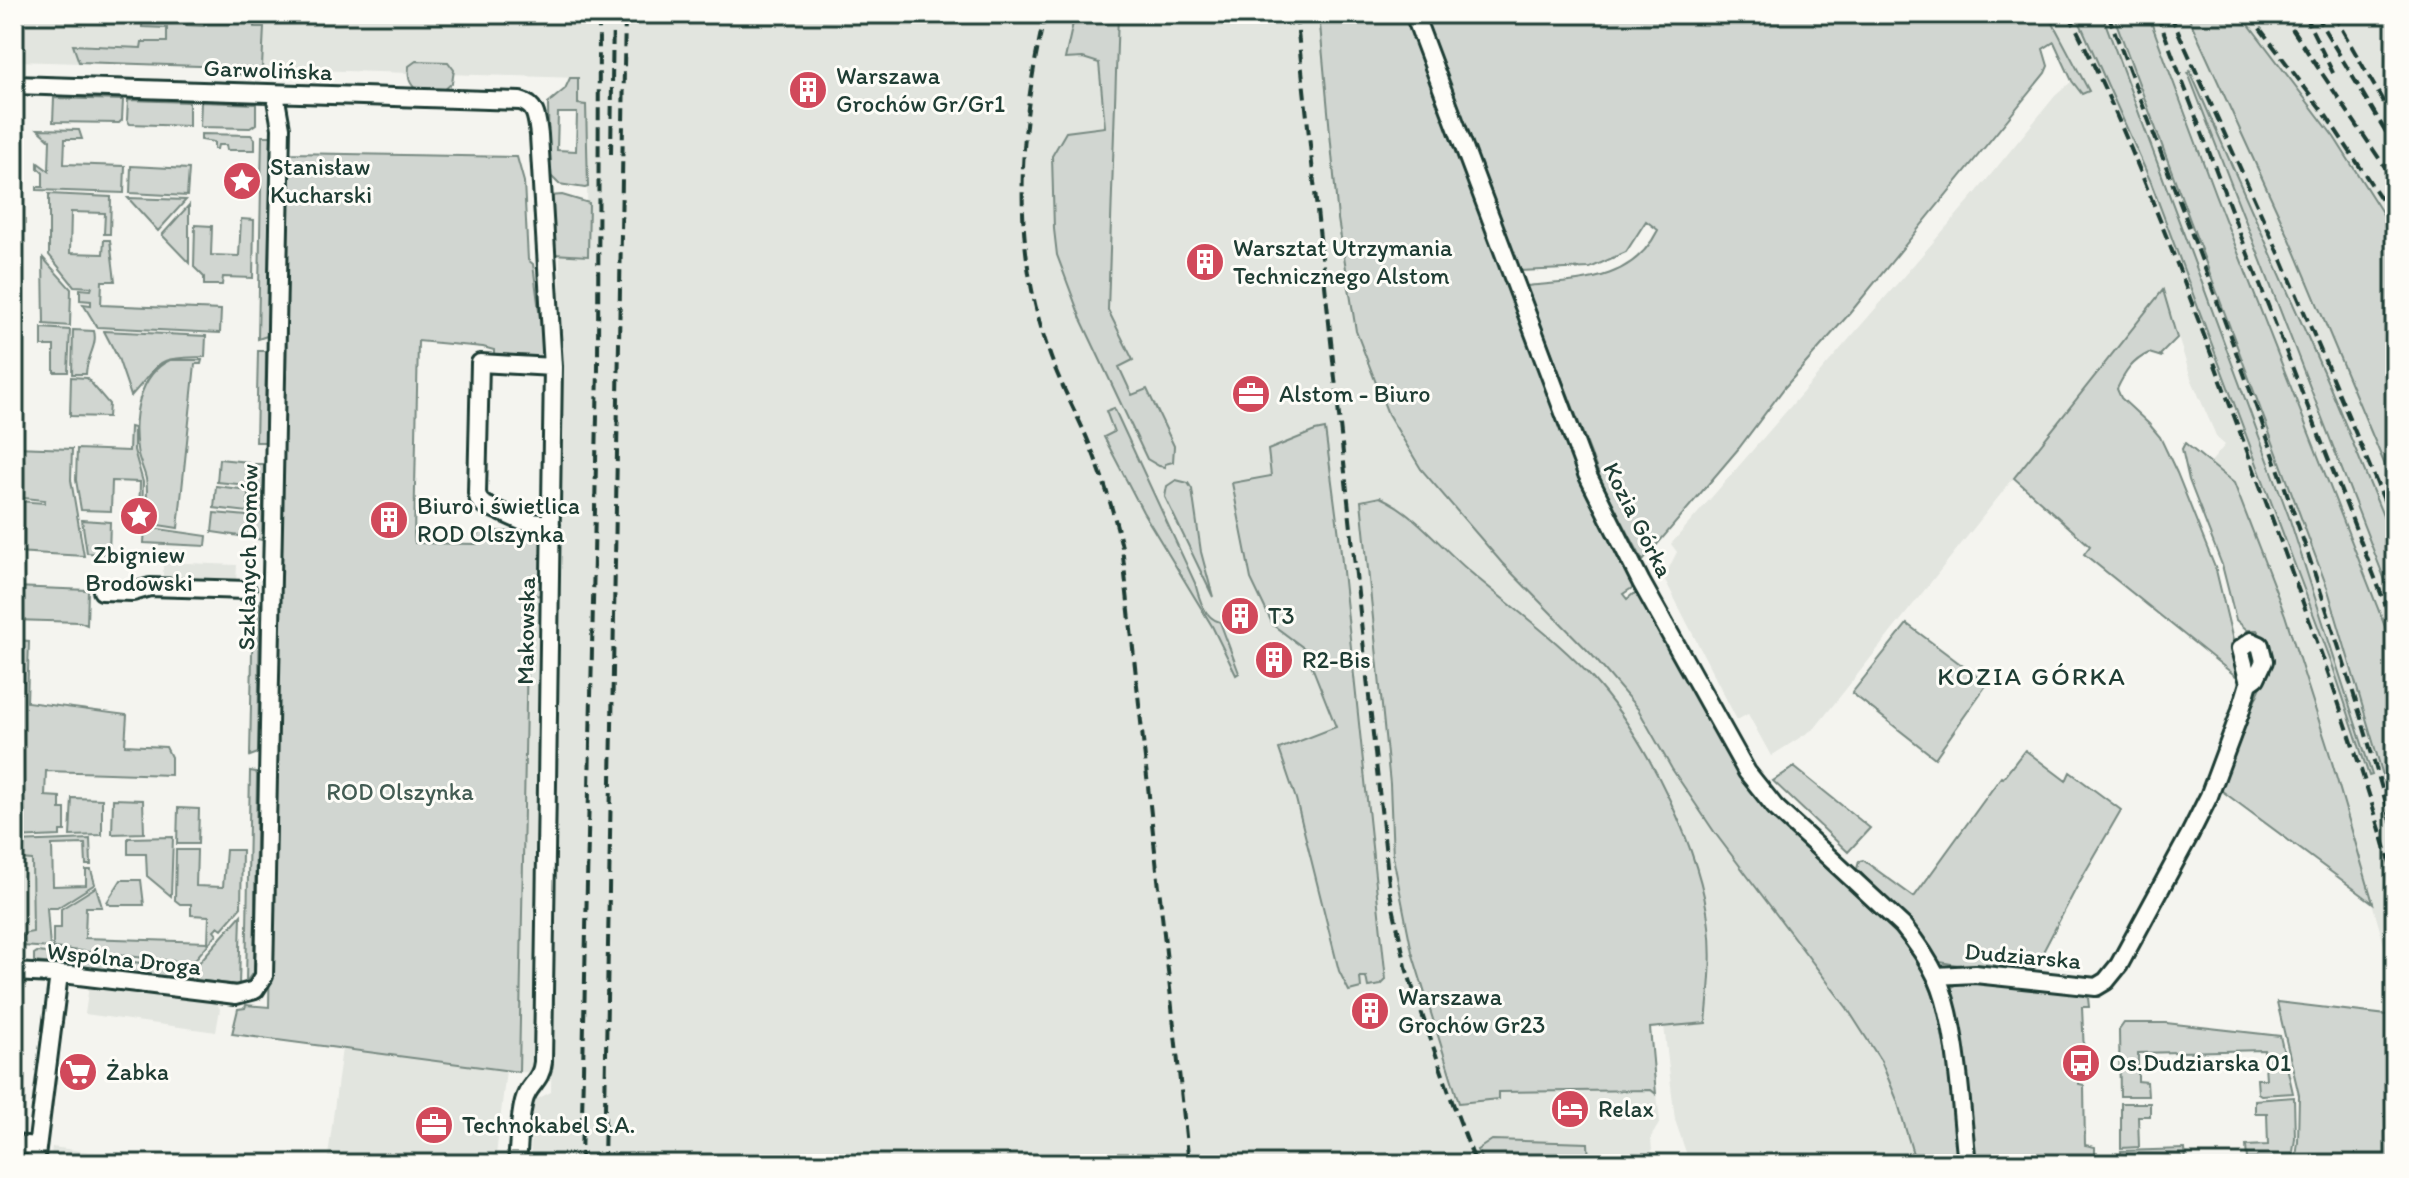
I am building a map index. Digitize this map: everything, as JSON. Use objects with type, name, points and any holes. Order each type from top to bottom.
[{"type":"street","name":"Kozia Górka","points":[[1414,14],[1587,474],[1641,582],[1747,772],[1775,807],[1903,926],[1936,976]]},
{"type":"street","name":"Garwolińska","points":[[14,85],[520,101]]},
{"type":"street","name":"Szklanych Domów","points":[[228,995],[250,993],[264,976],[281,128],[275,94]]},
{"type":"street","name":"Makowska","points":[[517,1164],[525,1097],[539,1079],[543,1062],[553,367],[537,117],[531,106],[520,101]]},
{"type":"street","points":[[551,524],[521,521],[483,504],[479,500],[478,479],[480,363],[553,367]]},
{"type":"street","points":[[102,591],[133,592],[150,587],[247,590]]},
{"type":"street","name":"Dudziarska","points":[[1967,1164],[1949,1022],[1936,976],[1975,974],[2096,987],[2106,981],[2151,909],[2209,796],[2249,683]]},
{"type":"street","name":"Wspólna Droga","points":[[14,972],[59,974],[228,995]]},
{"type":"street","points":[[35,1164],[59,974]]},
{"type":"street","points":[[14,1144],[37,1146]]},
{"type":"shaded area","points":[[14,14],[1393,14],[1593,536],[1626,600],[1767,833],[1933,1164],[1690,1164],[1675,1120],[1664,1026],[1650,1028],[1660,1122],[1651,1137],[1652,1152],[1661,1153],[1671,1164],[530,1164],[533,1101],[551,1092],[559,576],[560,254],[588,255],[586,105],[578,104],[578,78],[14,61]]},
{"type":"shaded area","points":[[2048,14],[2395,14],[2395,983],[2329,752],[2285,615],[2234,483],[2210,463],[2225,445],[2217,438],[2191,378],[2163,290],[1815,728],[1771,756],[1748,714],[1737,720],[1664,578],[1677,552],[1671,544],[1975,194],[2055,96],[2072,81],[2082,94],[2076,64]]},
{"type":"shaded area","points":[[163,562],[237,565],[236,584],[163,581]]},
{"type":"shaded area","points":[[528,595],[545,595],[537,1073],[519,1072]]},
{"type":"shaded area","points":[[14,850],[21,850],[32,859],[33,933],[14,934]]},
{"type":"shaded area","points":[[89,986],[216,1001],[220,1009],[216,1032],[85,1014]]},
{"type":"shaded area","points":[[342,1048],[506,1070],[495,1164],[327,1164]]},
{"type":"shaded area","points":[[52,1147],[126,1157],[178,1164],[50,1164]]},
{"type":"green space","points":[[143,14],[187,14],[187,25],[204,26],[205,22],[232,23],[232,14],[254,14],[254,27],[264,27],[262,67],[265,73],[230,75],[229,67],[79,62],[73,45],[141,48],[142,42],[167,42],[167,28],[142,27]]},
{"type":"green space","points":[[1075,14],[1118,14],[1108,310],[1133,360],[1119,367],[1132,395],[1147,389],[1174,446],[1173,462],[1165,464],[1165,467],[1147,459],[1081,319],[1057,255],[1052,156],[1066,132],[1105,127],[1099,63],[1083,58],[1065,59]]},
{"type":"green space","points":[[1319,14],[1407,14],[1583,486],[1635,586],[1623,594],[1627,599],[1639,593],[1738,775],[1757,799],[1897,934],[1922,968],[1936,1002],[1948,1065],[1959,1164],[1916,1164],[1897,1100],[1881,1061],[1847,1008],[1715,833],[1672,769],[1638,709],[1592,655],[1502,563],[1421,469],[1388,414],[1356,331],[1338,219]]},
{"type":"green space","points":[[1421,14],[2048,14],[2089,91],[2082,94],[2072,81],[2054,42],[2043,49],[2048,66],[2045,73],[1643,561],[1603,485],[1526,286],[1584,280],[1619,270],[1647,247],[1658,230],[1646,221],[1626,252],[1590,268],[1519,271]]},
{"type":"green space","points":[[2076,14],[2102,14],[2289,517],[2372,775],[2369,776],[2331,661],[2150,180]]},
{"type":"green space","points":[[2113,14],[2148,14],[2215,194],[2395,652],[2395,816],[2328,590]]},
{"type":"green space","points":[[2187,14],[2241,14],[2334,137],[2395,233],[2395,489],[2289,237]]},
{"type":"green space","points":[[416,61],[448,62],[454,70],[452,83],[442,92],[417,90],[410,82],[409,73],[409,66]]},
{"type":"green space","points":[[2190,71],[2329,385],[2395,545],[2395,606],[2188,73]]},
{"type":"green space","points":[[570,78],[578,78],[578,104],[586,105],[588,187],[585,188],[559,184],[549,174],[548,103],[565,89]],"holes":[[[558,113],[577,113],[576,151],[557,150]]]},
{"type":"green space","points":[[54,98],[123,100],[122,120],[119,123],[53,122]]},
{"type":"green space","points":[[128,100],[189,102],[189,126],[130,124],[127,120]]},
{"type":"green space","points":[[201,102],[256,104],[256,124],[250,128],[200,127]]},
{"type":"green space","points":[[38,129],[79,130],[82,139],[65,139],[64,164],[125,166],[124,193],[37,190],[37,187],[43,187],[43,173],[38,163],[49,171],[50,140]]},
{"type":"green space","points":[[201,134],[251,135],[255,139],[255,150],[227,150],[226,145],[218,145],[214,149],[214,142],[201,140]]},
{"type":"green space","points":[[262,136],[271,136],[267,336],[258,339]]},
{"type":"green space","name":"ROD Olszynka","points":[[285,138],[290,138],[290,153],[517,157],[524,182],[528,260],[533,264],[545,358],[494,356],[494,350],[483,347],[418,341],[414,538],[415,543],[477,544],[478,531],[543,532],[542,595],[528,596],[519,1072],[232,1034],[238,1009],[246,1005],[269,1007],[277,550],[281,549],[281,539],[277,539]]},
{"type":"green space","points":[[131,166],[189,169],[187,196],[130,193]]},
{"type":"green space","points":[[49,194],[111,197],[110,234],[104,234],[105,213],[71,212],[70,253],[103,254],[104,240],[110,240],[115,281],[102,281],[101,305],[221,310],[220,333],[97,327],[83,304],[91,305],[91,301],[80,300],[80,289],[91,290],[92,287],[74,286],[49,255]]},
{"type":"green space","points":[[562,195],[589,203],[588,256],[553,254],[550,196]]},
{"type":"green space","points":[[128,198],[186,200],[158,231]]},
{"type":"green space","points":[[189,205],[189,263],[162,235]]},
{"type":"green space","points":[[241,219],[254,220],[253,278],[223,277],[222,285],[204,285],[204,277],[194,267],[195,225],[212,226],[211,255],[239,256]]},
{"type":"green space","points":[[43,258],[71,289],[70,326],[44,324]]},
{"type":"green space","points":[[2163,290],[2177,338],[2160,355],[2162,357],[2149,353],[2134,363],[2117,389],[2121,398],[2160,437],[2177,473],[2216,570],[2243,682],[2084,554],[2090,546],[2014,478]]},
{"type":"green space","points":[[42,328],[70,330],[68,372],[54,372],[54,346],[42,346]]},
{"type":"green space","points":[[73,330],[94,331],[86,374],[72,374]]},
{"type":"green space","points":[[104,331],[206,336],[205,357],[176,358],[160,363],[131,396],[118,358]]},
{"type":"green space","points":[[258,351],[266,351],[265,442],[256,442]]},
{"type":"green space","points":[[170,360],[202,360],[201,364],[195,364],[178,528],[145,523],[147,484],[136,437],[137,411],[145,386],[151,375]]},
{"type":"green space","points":[[71,377],[87,378],[109,404],[108,417],[70,416]]},
{"type":"green space","points":[[1114,408],[1195,583],[1203,607],[1214,620],[1220,622],[1239,673],[1236,675],[1212,626],[1143,512],[1104,437],[1114,432],[1106,411]]},
{"type":"green space","points":[[130,427],[134,428],[134,450],[143,482],[142,518],[139,518],[140,482],[112,481],[111,511],[81,510],[76,480],[77,449],[129,451]]},
{"type":"green space","points":[[1325,429],[1386,980],[1381,985],[1368,987],[1366,977],[1360,977],[1361,988],[1349,991],[1339,971],[1296,799],[1279,749],[1336,727],[1305,649],[1273,625],[1251,579],[1232,483],[1271,476],[1268,450]]},
{"type":"green space","points":[[2185,443],[2234,483],[2285,615],[2373,903],[2218,788],[2271,663],[2266,645],[2257,630],[2247,630],[2236,620],[2222,565],[2189,480],[2182,449]]},
{"type":"green space","points":[[14,447],[72,449],[71,480],[84,556],[15,552],[18,501],[44,503],[45,500],[14,497]]},
{"type":"green space","points":[[219,459],[248,462],[248,485],[217,482]]},
{"type":"green space","points":[[255,464],[264,464],[262,540],[253,538]]},
{"type":"green space","points":[[1176,480],[1188,483],[1192,489],[1201,552],[1213,597],[1165,497],[1167,486]]},
{"type":"green space","points":[[216,486],[248,490],[248,512],[214,508]]},
{"type":"green space","points":[[1380,497],[1416,521],[1584,670],[1636,737],[1669,799],[1684,832],[1704,896],[1710,938],[1710,975],[1706,1023],[1650,1028],[1656,1094],[1651,1090],[1498,1092],[1498,1099],[1459,1103],[1412,952],[1393,857],[1390,784],[1361,501]]},
{"type":"green space","points":[[214,513],[247,516],[247,537],[212,532]]},
{"type":"green space","points":[[82,520],[110,522],[109,554],[87,553]]},
{"type":"green space","points":[[145,527],[207,536],[206,546],[144,543]]},
{"type":"green space","points":[[14,587],[88,590],[87,625],[80,622],[14,620]]},
{"type":"green space","points":[[256,599],[260,604],[258,753],[250,756],[253,603]]},
{"type":"green space","points":[[1907,624],[1987,684],[1935,758],[1852,693]]},
{"type":"green space","points":[[15,640],[29,641],[27,702],[127,715],[125,745],[166,747],[171,757],[171,775],[46,771],[45,796],[60,797],[60,809],[65,809],[65,831],[60,831],[60,836],[14,838]]},
{"type":"green space","points":[[2025,750],[2066,781],[2070,772],[2121,810],[2032,973],[2001,967],[1998,972],[1940,962],[1904,917],[1857,869],[1859,861],[1863,860],[1914,897],[2001,777]]},
{"type":"green space","points":[[1794,767],[1870,828],[1848,852],[1773,781]]},
{"type":"green space","points":[[250,771],[257,775],[254,971],[246,982]]},
{"type":"green space","points":[[72,798],[102,799],[102,835],[70,836]]},
{"type":"green space","points":[[113,799],[143,800],[144,833],[112,834]]},
{"type":"green space","points":[[178,808],[199,809],[198,844],[177,844]]},
{"type":"green space","points":[[173,837],[171,896],[147,876],[146,854],[128,854],[128,838]]},
{"type":"green space","points":[[90,839],[91,865],[86,865],[85,844],[52,845],[53,886],[86,885],[86,870],[91,870],[95,884],[57,908],[47,908],[50,948],[22,946],[22,934],[33,932],[32,860],[21,859],[17,842]]},
{"type":"green space","points":[[176,850],[197,850],[196,886],[223,887],[226,850],[242,850],[241,907],[222,929],[218,926],[214,930],[217,934],[192,963],[53,948],[53,928],[61,928],[61,909],[96,887],[102,907],[86,907],[85,938],[208,942],[209,916],[191,915],[191,904],[180,904],[175,900]]},
{"type":"green space","points":[[121,880],[141,880],[144,905],[110,905],[107,902]]},
{"type":"green space","points":[[241,915],[239,985],[195,980],[196,966]]},
{"type":"green space","points":[[37,952],[190,968],[190,979],[34,962]]},
{"type":"green space","points":[[1960,983],[2073,988],[2088,998],[2089,1007],[2082,1007],[2084,1054],[2079,1054],[2079,1085],[2084,1086],[2085,1145],[2095,1147],[2095,1164],[1975,1164],[1964,1058],[1952,994],[1952,987]]},
{"type":"green space","points":[[2277,1002],[2395,1016],[2395,1164],[2310,1164],[2307,1158],[2296,1158],[2299,1095]]},
{"type":"green space","points":[[2124,1023],[2166,1023],[2280,1036],[2293,1093],[2258,1093],[2257,1079],[2266,1079],[2264,1050],[2138,1053],[2138,1081],[2147,1082],[2148,1096],[2120,1096],[2119,1030]]},
{"type":"green space","points":[[2294,1097],[2292,1158],[2247,1159],[2246,1146],[2268,1145],[2267,1113],[2255,1113],[2255,1100]]},
{"type":"green space","points":[[2121,1103],[2150,1103],[2150,1116],[2138,1116],[2139,1147],[2121,1148]]},
{"type":"green space","points":[[1492,1140],[1588,1143],[1589,1164],[1484,1164],[1477,1150]]},
{"type":"green space","points":[[2185,1149],[2186,1161],[2122,1164],[2121,1151]]},
{"type":"railway","points":[[581,1164],[598,369],[599,14]]},
{"type":"railway","points":[[611,154],[613,14]]},
{"type":"railway","points":[[604,1164],[625,14]]},
{"type":"railway","points":[[1045,14],[1029,99],[1025,141],[1023,184],[1028,269],[1049,352],[1096,460],[1122,547],[1189,1164]]},
{"type":"railway","points":[[1296,14],[1390,893],[1407,971],[1476,1164]]},
{"type":"railway","points":[[2069,14],[2118,118],[2203,332],[2323,659],[2395,880]]},
{"type":"railway","points":[[2108,14],[2298,524],[2365,730],[2395,835]]},
{"type":"railway","points":[[2157,14],[2395,629]]},
{"type":"railway","points":[[2170,14],[2283,262],[2395,526]]},
{"type":"railway","points":[[2249,14],[2327,117],[2395,220]]},
{"type":"railway","points":[[2282,14],[2395,182]]},
{"type":"railway","points":[[2304,14],[2334,75]]},
{"type":"railway","points":[[2315,14],[2395,147]]},
{"type":"railway","points":[[2333,14],[2395,122]]},
{"type":"place","name":"Warszawa Grochów Gr/Gr1","points":[[808,90]]},
{"type":"place","name":"Stanisław Kucharski","points":[[242,181]]},
{"type":"place","name":"Warsztat Utrzymania Technicznego Alstom","points":[[1205,262]]},
{"type":"place","name":"Alstom - Biuro","points":[[1251,394]]},
{"type":"place","name":"Zbigniew Brodowski","points":[[139,516]]},
{"type":"place","name":"Biuro i świetlica ROD Olszynka","points":[[389,520]]},
{"type":"place","name":"T3","points":[[1240,616]]},
{"type":"place","name":"R2-Bis","points":[[1274,660]]},
{"type":"place","name":"Warszawa Grochów Gr23","points":[[1370,1011]]},
{"type":"place","name":"Os.Dudziarska 01","points":[[2081,1063]]},
{"type":"place","name":"Żabka","points":[[78,1072]]},
{"type":"place","name":"Relax","points":[[1570,1109]]},
{"type":"place","name":"Technokabel S.A.","points":[[434,1125]]},
{"type":"district","name":"KOZIA GÓRKA","points":[[2032,676]]}]
